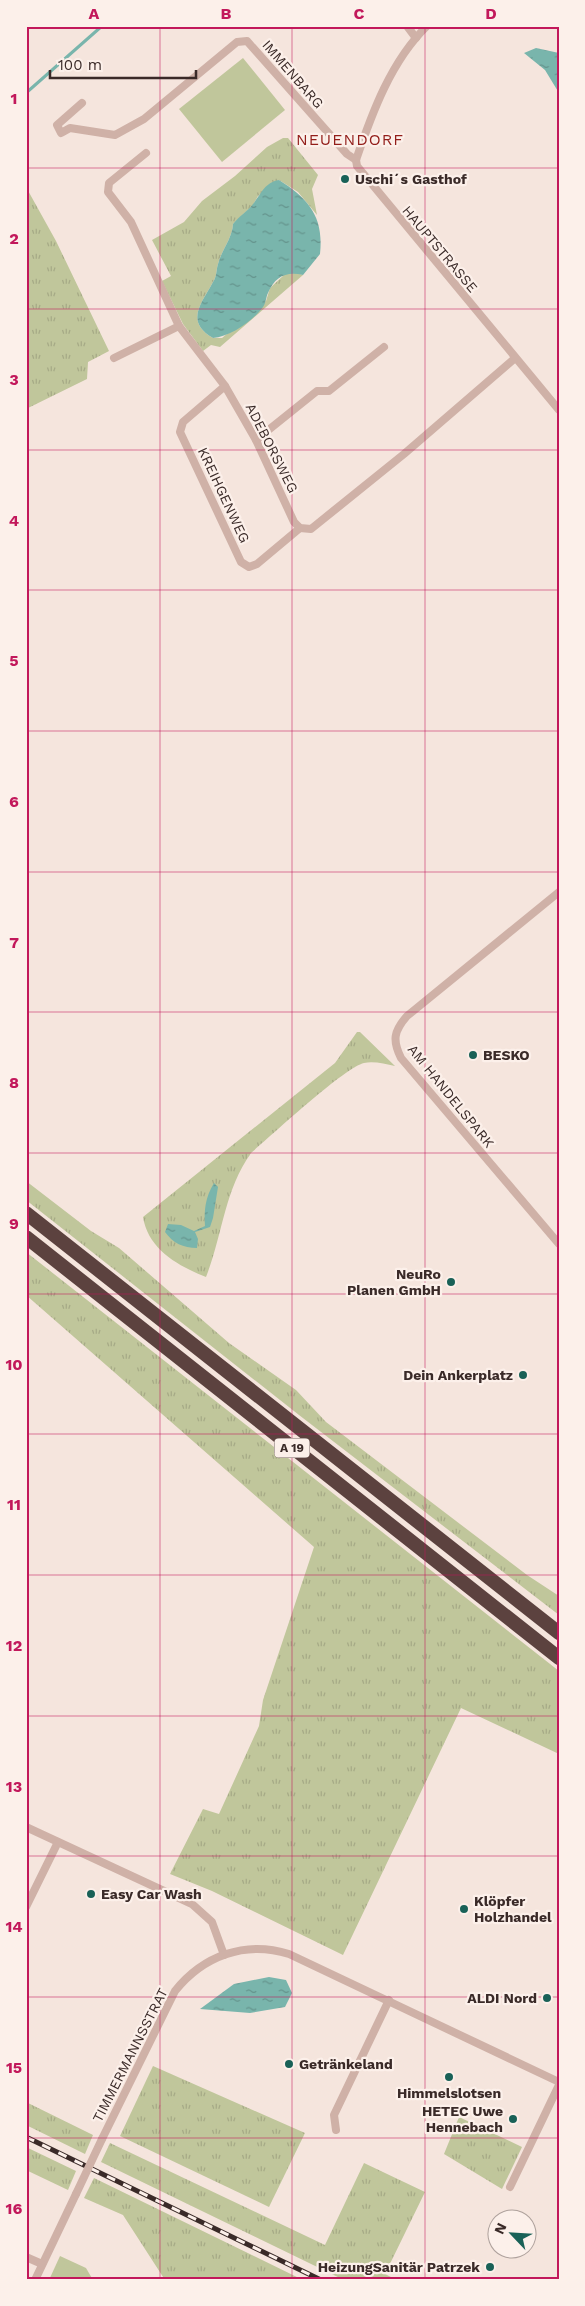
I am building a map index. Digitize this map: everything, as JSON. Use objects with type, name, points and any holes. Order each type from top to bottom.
[{"type":"highway","name":"A 19","points":[[26,1213],[559,1633]]},
{"type":"highway","name":"A 19","points":[[26,1237],[559,1658]]},
{"type":"highway","points":[[540,1618],[559,1626]]},
{"type":"street","points":[[407,26],[416,38]]},
{"type":"street","points":[[356,160],[384,88],[416,38],[427,26]]},
{"type":"street","name":"IMMENBARG","points":[[82,103],[57,125],[61,133],[70,128],[115,136],[144,119],[237,42],[247,41],[347,154],[356,160]]},
{"type":"street","name":"ADEBORSWEG","points":[[146,153],[109,184],[108,192],[131,222],[179,326],[225,386],[256,440],[294,522],[300,528]]},
{"type":"street","name":"HAUPTSTRASSE","points":[[356,160],[362,173],[559,410]]},
{"type":"street","points":[[114,358],[179,326]]},
{"type":"street","points":[[256,440],[317,391],[329,391],[384,347]]},
{"type":"street","points":[[300,528],[311,529],[404,454],[514,358]]},
{"type":"street","name":"KREIHGENWEG","points":[[225,386],[182,422],[180,432],[242,562],[249,566],[257,564],[300,528]]},
{"type":"street","name":"AM HANDELSPARK","points":[[559,892],[407,1016],[395,1034],[394,1041],[401,1058],[559,1244]]},
{"type":"street","points":[[26,1827],[192,1904],[212,1922],[224,1955]]},
{"type":"street","points":[[26,1907],[58,1842]]},
{"type":"street","name":"TIMMERMANNSSTRAT","points":[[35,2280],[175,1991],[193,1972],[224,1955],[243,1950],[277,1950],[315,1965],[559,2083],[510,2188]]},
{"type":"street","points":[[336,2130],[334,2115],[389,2000]]},
{"type":"street","points":[[26,2257],[42,2264]]},
{"type":"green space","points":[[243,58],[285,110],[222,162],[179,109]]},
{"type":"green space","points":[[283,138],[288,138],[318,175],[312,189],[317,215],[298,192],[279,180],[258,196],[253,205],[233,224],[231,234],[217,266],[215,278],[198,312],[199,325],[204,332],[213,338],[222,338],[266,301],[270,288],[285,274],[292,272],[303,275],[220,347],[211,345],[203,351],[183,324],[162,281],[171,276],[152,240],[184,222],[202,201],[235,176],[267,147]]},
{"type":"green space","points":[[26,187],[56,241],[109,351],[88,362],[87,379],[26,409]]},
{"type":"green space","points":[[357,1032],[360,1032],[395,1066],[372,1062],[355,1067],[325,1089],[251,1153],[242,1167],[229,1198],[206,1277],[175,1262],[166,1255],[151,1238],[143,1217],[335,1063]]},
{"type":"green space","points":[[26,1181],[91,1231],[119,1248],[229,1343],[296,1390],[326,1422],[527,1575],[559,1596],[559,1615],[299,1415],[26,1200]]},
{"type":"green space","points":[[26,1252],[559,1671],[559,1754],[461,1708],[343,1955],[212,1891],[170,1874],[203,1809],[219,1814],[259,1726],[263,1700],[314,1547],[26,1295]]},
{"type":"green space","points":[[153,2066],[305,2133],[269,2207],[120,2136]]},
{"type":"green space","points":[[26,2102],[93,2135],[85,2154],[26,2125]]},
{"type":"green space","points":[[459,2117],[522,2147],[502,2189],[444,2154]]},
{"type":"green space","points":[[110,2143],[325,2245],[364,2163],[425,2192],[385,2274],[397,2280],[344,2280],[101,2162]]},
{"type":"green space","points":[[26,2147],[76,2171],[68,2190],[26,2170]]},
{"type":"green space","points":[[94,2178],[303,2280],[165,2280],[123,2215],[84,2198]]},
{"type":"green space","points":[[60,2256],[86,2268],[93,2280],[49,2280]]},
{"type":"water","points":[[536,48],[559,53],[559,93],[545,70],[524,53]]},
{"type":"water","points":[[279,180],[299,194],[317,219],[321,241],[320,254],[303,275],[287,274],[274,282],[267,295],[265,304],[247,323],[227,335],[213,338],[204,332],[199,325],[198,312],[215,278],[217,266],[231,234],[233,224],[251,207],[270,183]]},
{"type":"water","points":[[214,1183],[218,1187],[213,1218],[210,1227],[195,1232],[198,1239],[197,1248],[183,1246],[175,1242],[165,1232],[168,1224],[181,1225],[194,1231],[205,1226],[206,1204]]},
{"type":"water","points":[[269,1977],[286,1980],[292,1993],[285,2007],[250,2013],[200,2009],[234,1984]]},
{"type":"waterway","points":[[26,93],[102,26]]},
{"type":"railway","points":[[26,2137],[321,2280]]},
{"type":"place","name":"Uschi´s Gasthof","points":[[345,179]]},
{"type":"place","name":"BESKO","points":[[473,1055]]},
{"type":"place","name":"NeuRo Planen GmbH","points":[[451,1282]]},
{"type":"place","name":"Dein Ankerplatz","points":[[523,1375]]},
{"type":"place","name":"Easy Car Wash","points":[[91,1894]]},
{"type":"place","name":"Klöpfer Holzhandel","points":[[464,1909]]},
{"type":"place","name":"ALDI Nord","points":[[547,1998]]},
{"type":"place","name":"Getränkeland","points":[[289,2064]]},
{"type":"place","name":"Himmelslotsen","points":[[449,2077]]},
{"type":"place","name":"HETEC Uwe Hennebach","points":[[513,2119]]},
{"type":"place","name":"HeizungSanitär Patrzek","points":[[490,2267]]},
{"type":"district","name":"NEUENDORF","points":[[350,139]]}]
